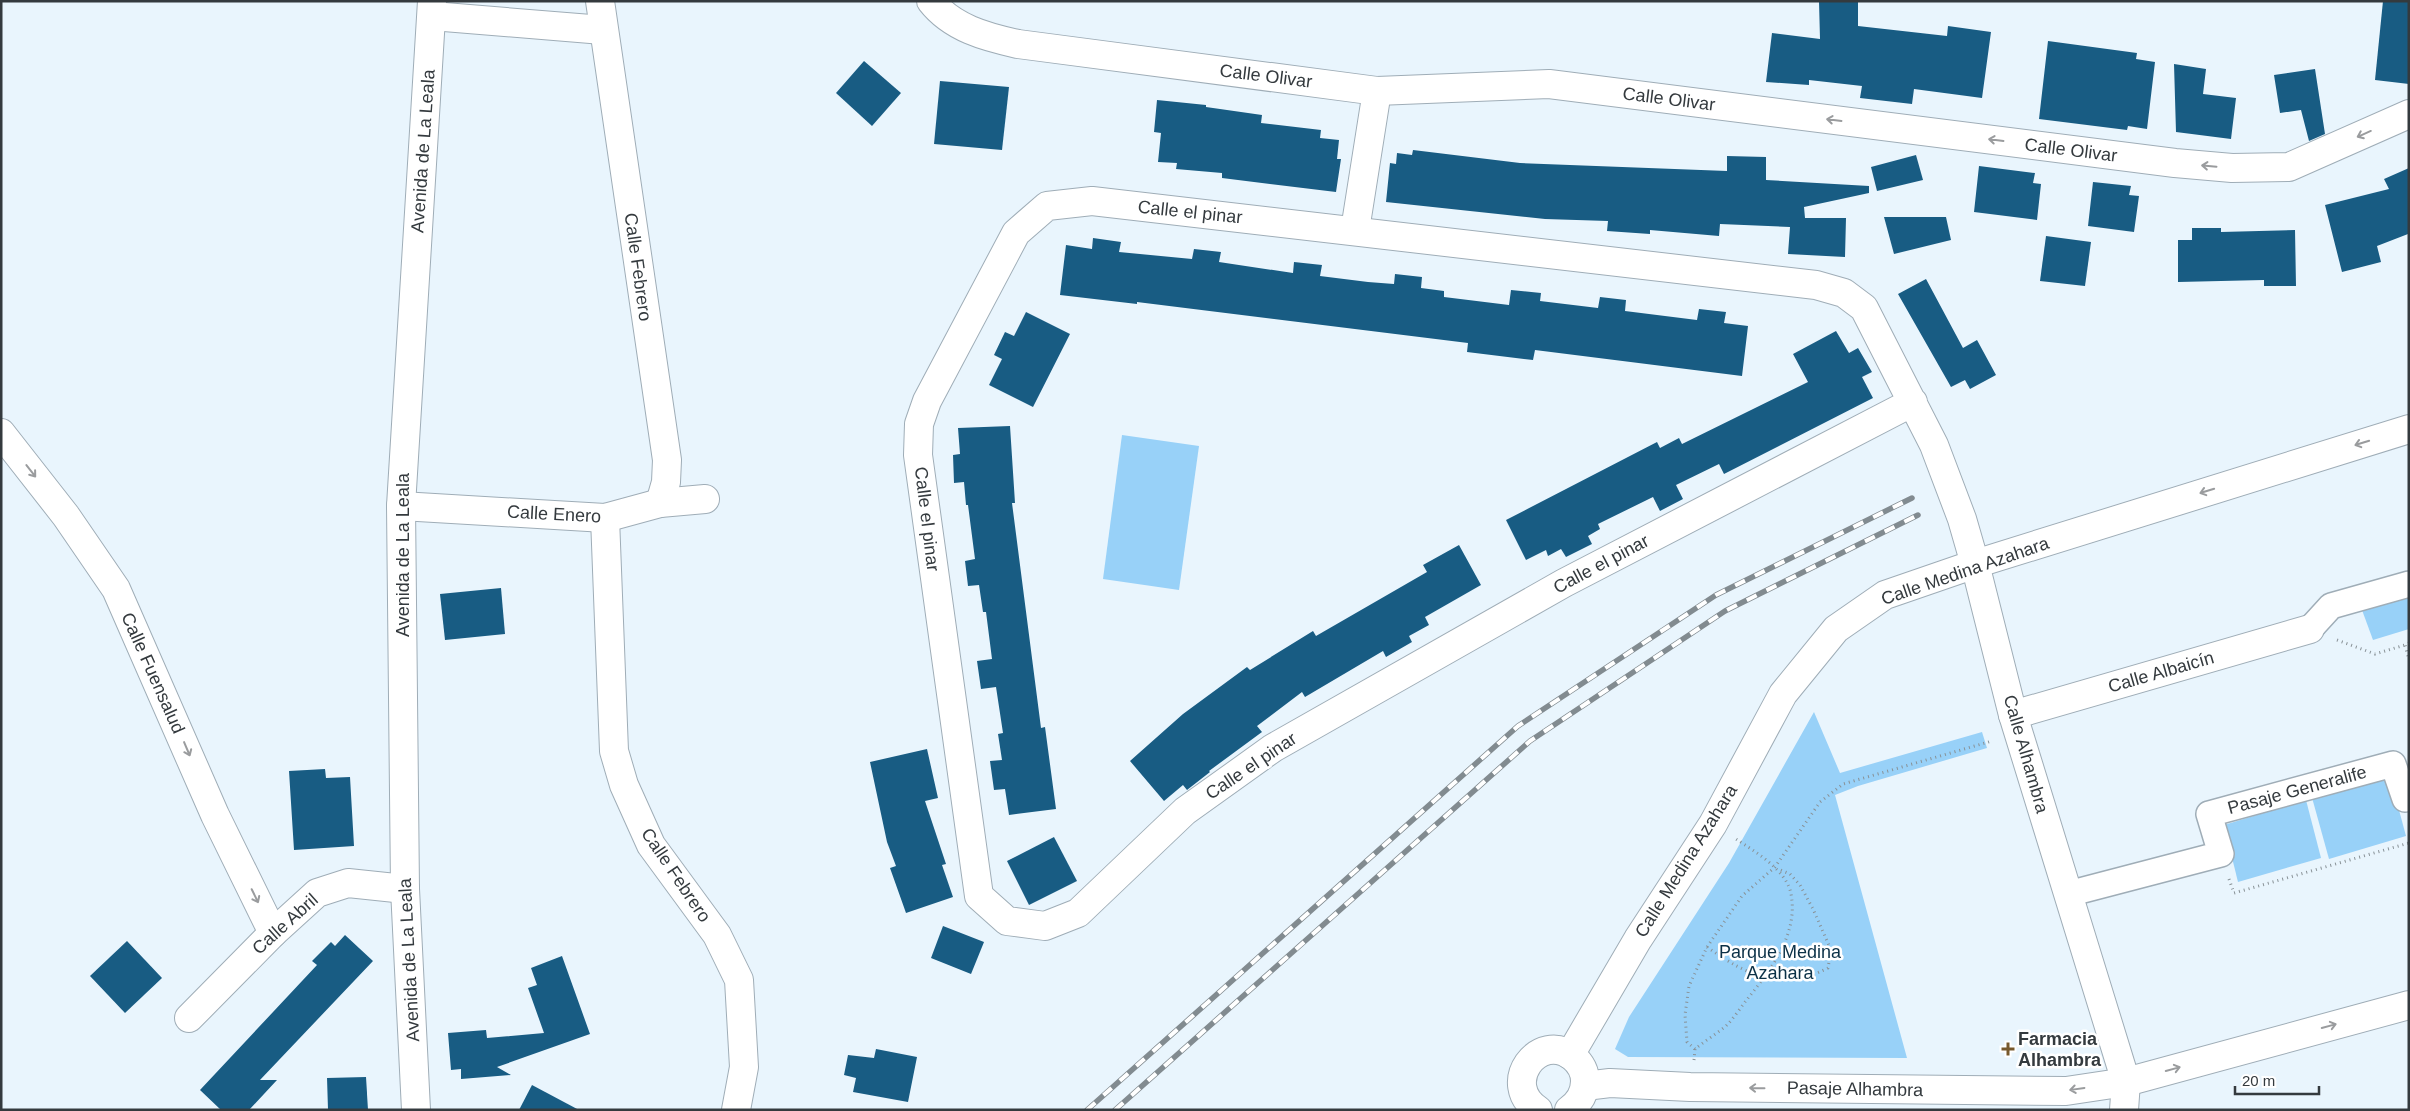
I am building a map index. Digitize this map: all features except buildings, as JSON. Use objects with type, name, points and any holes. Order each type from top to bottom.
[{"type":"street","name":"Calle Febrero","points":[[600,1],[666,460],[666,482],[660,503]]},
{"type":"street","name":"Calle Olivar","points":[[931,1],[942,15],[983,36],[1018,44],[1377,91],[1549,84],[2175,163],[2232,168],[2290,167],[2409,114]]},
{"type":"street","points":[[432,9],[603,30]]},
{"type":"street","name":"Avenida de La Leala","points":[[416,1110],[405,889],[401,506],[432,9]]},
{"type":"street","points":[[1355,230],[1377,91]]},
{"type":"street","name":"Calle el pinar","points":[[1092,201],[1355,230],[1816,285],[1844,293],[1864,308],[1913,402],[1564,583],[1273,748],[1185,810],[1078,913],[1044,926],[1007,921],[979,896],[918,455],[919,424],[927,401],[1016,233],[1048,206],[1092,201]]},
{"type":"street","name":"Calle Alhambra","points":[[1913,402],[1934,445],[1975,564],[2016,724],[2126,1082],[2124,1110]]},
{"type":"street","name":"Calle Medina Azahara","points":[[1570,1055],[1638,940],[1712,824],[1783,694],[1836,629],[1885,595],[1975,564],[2409,429]]},
{"type":"street","name":"Calle Fuensalud","points":[[1,433],[66,516],[116,589],[215,815],[273,933]]},
{"type":"street","name":"Calle Enero","points":[[401,506],[605,518],[660,503],[705,499]]},
{"type":"street","name":"Calle Febrero","points":[[605,518],[614,751],[624,785],[651,844],[717,935],[739,980],[744,1067],[736,1110]]},
{"type":"street","points":[[2310,629],[2331,606],[2409,584]]},
{"type":"street","name":"Calle Albaicín","points":[[2016,724],[2310,629]]},
{"type":"street","name":"Pasaje Generalife","points":[[2221,854],[2209,814],[2393,764],[2405,800],[2409,798]]},
{"type":"street","points":[[2068,894],[2221,854]]},
{"type":"street","name":"Calle Abril","points":[[188,1018],[273,933],[317,893],[348,883],[405,889]]},
{"type":"street","name":"Pasaje Alhambra","points":[[1585,1086],[1610,1083],[1690,1087],[2066,1091],[2126,1082],[2409,1005]]},
{"type":"street","points":[[1523,1104],[1522,1074],[1532,1058],[1551,1050],[1561,1051],[1570,1055],[1582,1068],[1585,1086],[1578,1102],[1569,1110]]},
{"type":"path","points":[[2409,643],[2404,645],[2409,660]]},
{"type":"path","points":[[1695,1048],[1687,1042],[1685,1015],[1689,986],[1708,948],[1742,896],[1775,867],[1820,802],[1843,784],[2016,724]]},
{"type":"path","points":[[1690,1087],[1695,1048],[1727,1025],[1764,979],[1785,944],[1791,920],[1791,893],[1775,867],[1765,857],[1712,824]]},
{"type":"path","points":[[2221,854],[2234,893],[2409,843]]},
{"type":"path","points":[[1708,948],[1728,962],[1764,979],[1787,980],[1813,976],[1828,968],[1831,950],[1813,909],[1800,885],[1790,874],[1775,867]]},
{"type":"green space","points":[[1122,435],[1199,446],[1179,590],[1103,579]]},
{"type":"green space","points":[[2409,598],[2409,629],[2373,640],[2362,610]]},
{"type":"green space","name":"Parque Medina Azahara","points":[[1814,712],[1840,773],[1982,732],[1987,748],[1858,786],[1835,795],[1907,1058],[1628,1057],[1615,1049],[1629,1017],[1729,863]]},
{"type":"green space","points":[[2389,773],[2406,836],[2329,859],[2311,794]]},
{"type":"green space","points":[[2306,800],[2321,858],[2238,882],[2224,825]]},
{"type":"railway","points":[[1087,1110],[1518,726],[1716,595],[1912,498]]},
{"type":"railway","points":[[1115,1110],[1530,741],[1725,611],[1918,515]]},
{"type":"place","name":"Farmacia Alhambra","points":[[2008,1049]]}]
